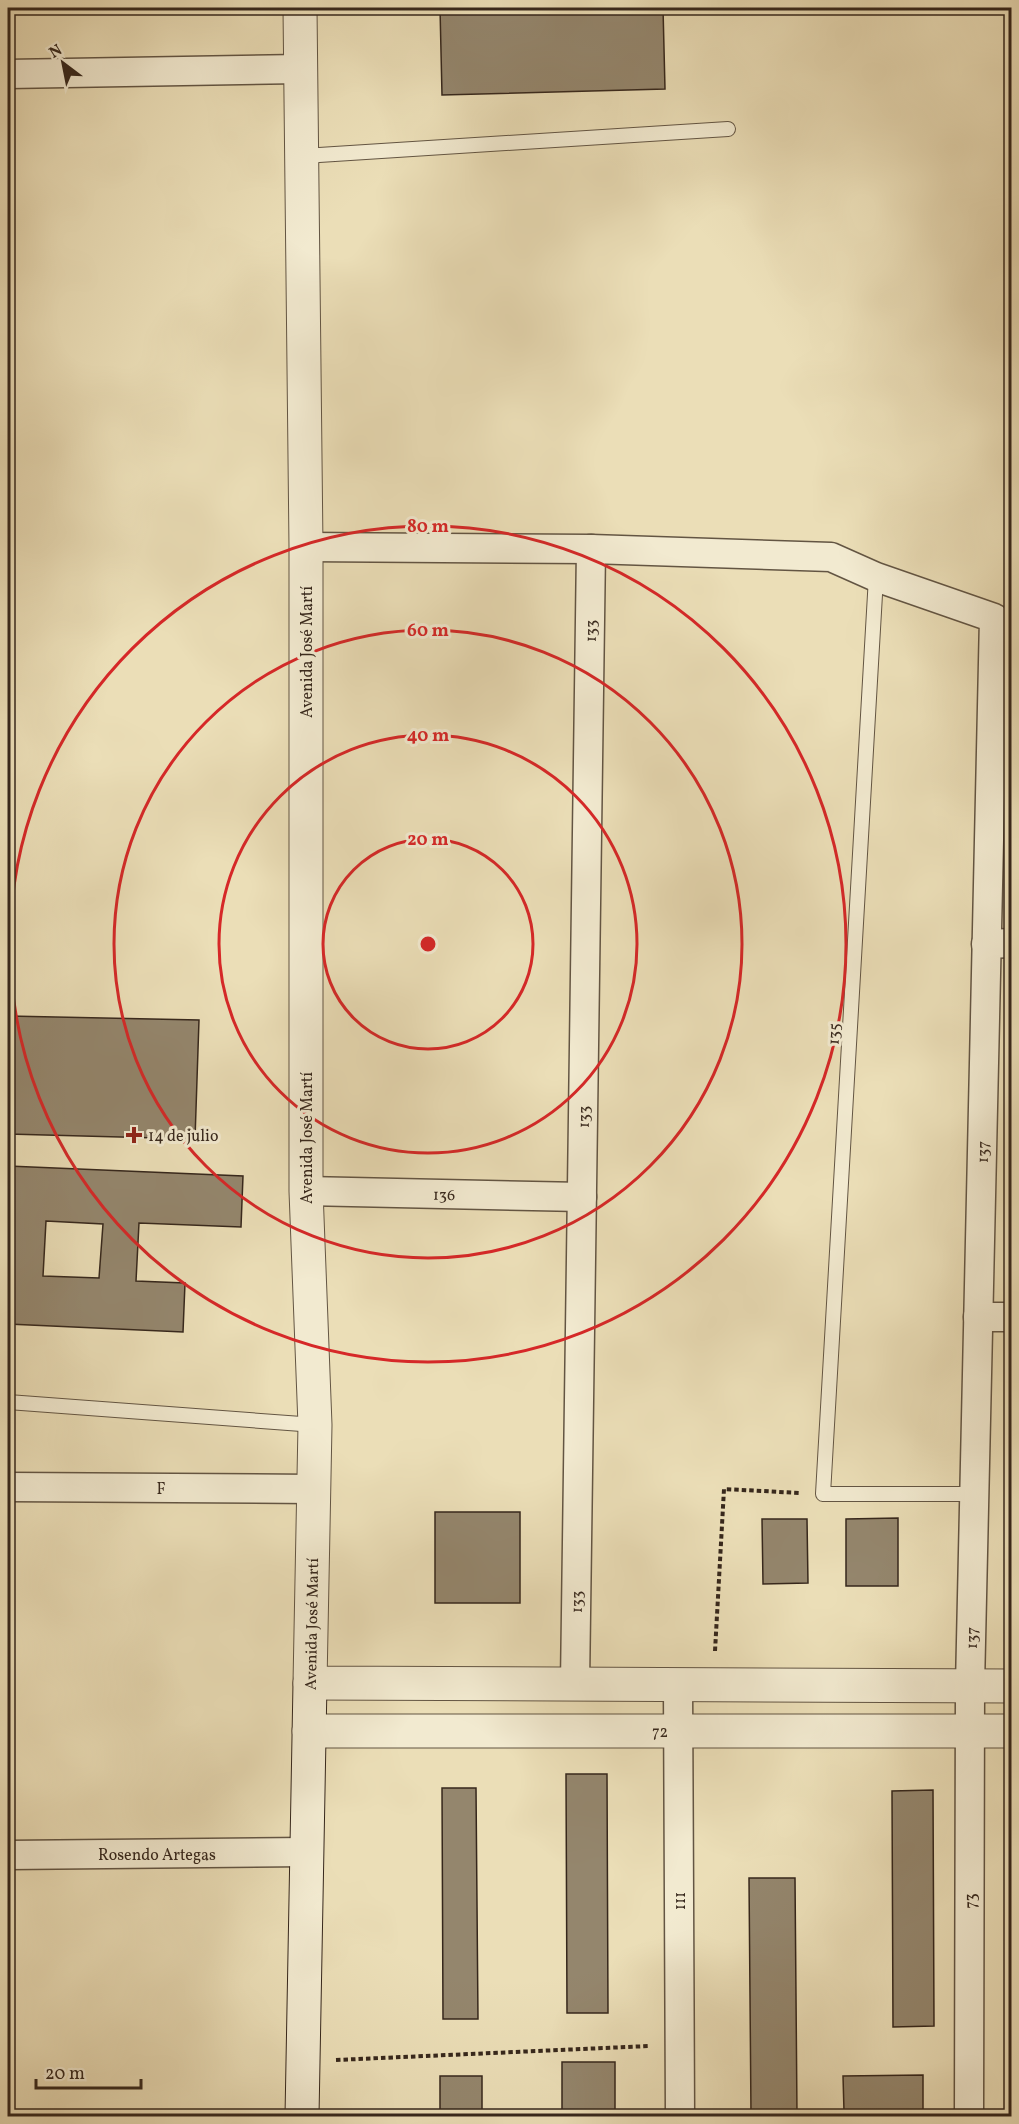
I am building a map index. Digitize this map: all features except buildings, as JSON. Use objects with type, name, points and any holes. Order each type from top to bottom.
[{"type":"street","name":"Avenida José Martí","points":[[300,8],[306,546],[306,1191],[315,1425],[302,2116]]},
{"type":"street","points":[[8,74],[300,69]]},
{"type":"street","points":[[306,546],[591,549],[831,557],[876,577]]},
{"type":"street","name":"133","points":[[575,1684],[591,549]]},
{"type":"street","name":"137","points":[[876,577],[994,618],[999,944],[978,1317],[970,1686]]},
{"type":"street","name":"136","points":[[306,1191],[582,1197]]},
{"type":"street","points":[[978,1317],[1011,1317]]},
{"type":"street","name":"F","points":[[8,1487],[314,1489]]},
{"type":"street","points":[[310,1683],[1011,1686]]},
{"type":"street","name":"111","points":[[678,1684],[680,2116]]},
{"type":"street","name":"73","points":[[969,2116],[970,1686]]},
{"type":"street","name":"72","points":[[309,1731],[1011,1731]]},
{"type":"street","name":"Rosendo Artegas","points":[[8,1855],[307,1852]]},
{"type":"lane","points":[[301,159],[319,155],[728,129]]},
{"type":"lane","name":"135","points":[[823,1494],[876,577]]},
{"type":"lane","points":[[8,1402],[315,1425]]},
{"type":"lane","points":[[823,1494],[974,1494]]},
{"type":"path","points":[[713,1685],[724,1489],[823,1494]]},
{"type":"path","points":[[303,2062],[680,2045]]},
{"type":"place","name":"14 de julio","points":[[134,1135]]}]
